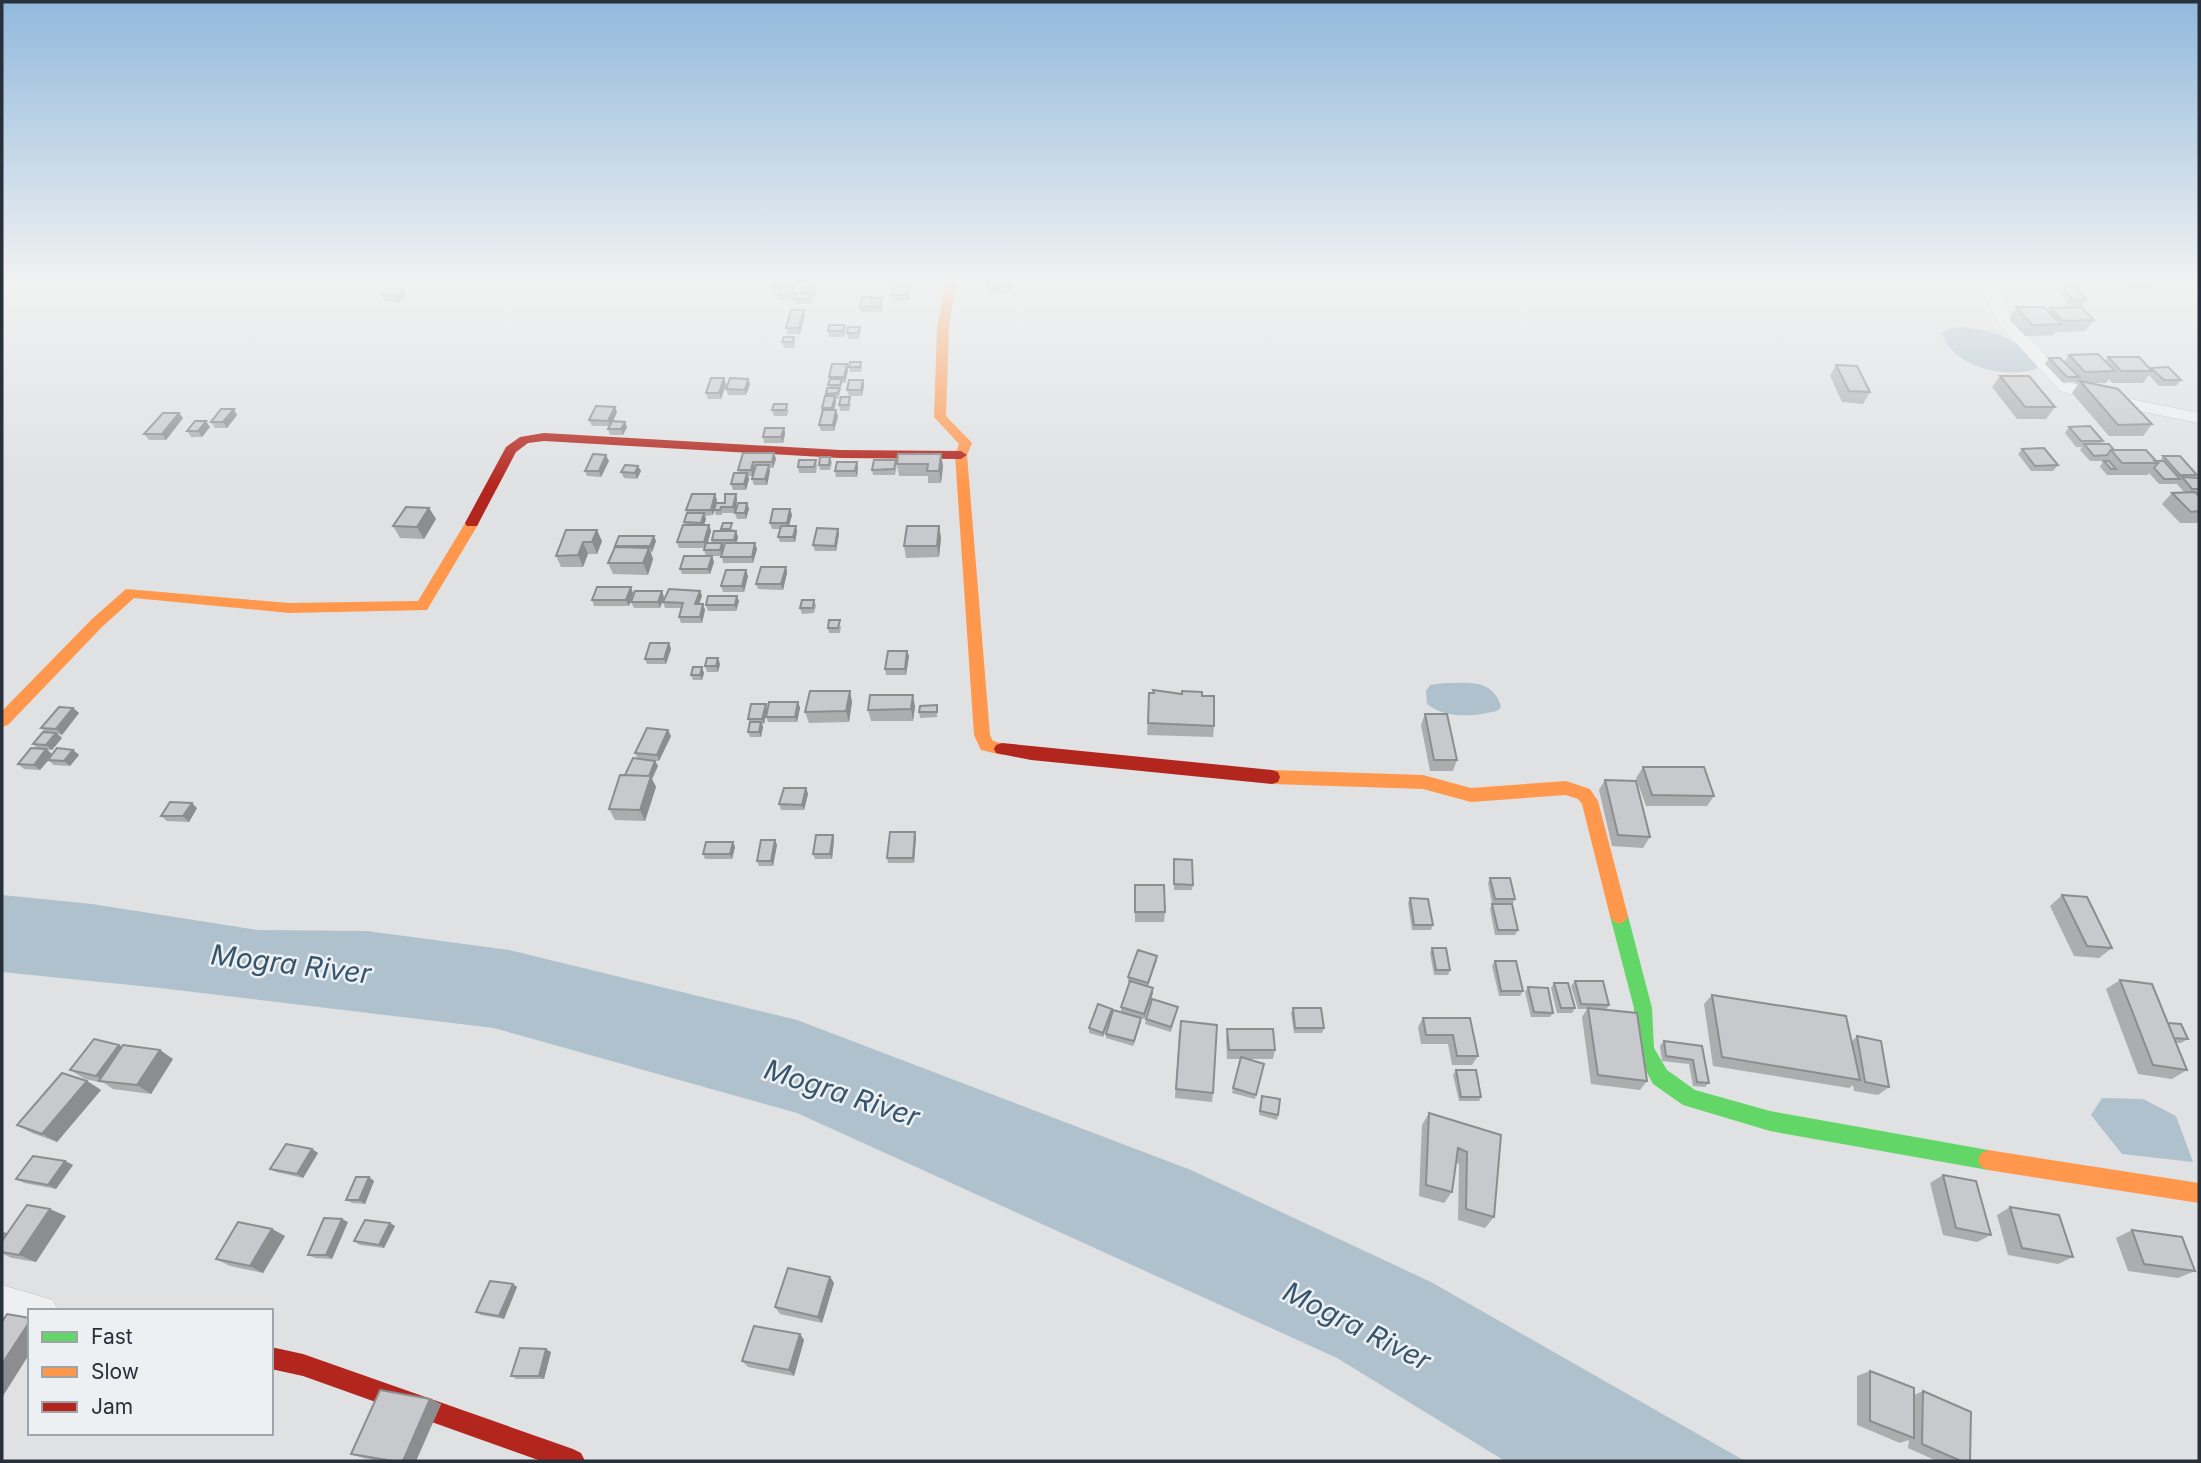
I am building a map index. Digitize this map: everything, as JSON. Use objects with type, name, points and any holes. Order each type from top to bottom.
[{"type":"street","points":[[942,349],[940,417],[966,443],[961,455],[982,735],[987,746],[1031,754],[1277,778],[1423,782],[1471,795],[1538,789],[1575,789],[1590,801],[1643,1008],[1645,1049],[1660,1077],[1690,1098],[1784,1124],[1934,1152],[2199,1193]]},
{"type":"street","points":[[2031,349],[2066,387],[2119,402],[2199,418]]},
{"type":"street","points":[[2,721],[43,681],[95,622],[131,593],[289,608],[422,606],[484,503],[512,450],[524,440],[544,437],[840,453],[961,455]]},
{"type":"street","points":[[2,1301],[34,1309]]},
{"type":"street","points":[[273,1358],[303,1365],[573,1461]]},
{"type":"water","points":[[1952,349],[2023,349],[2038,364],[2036,369],[2023,372],[1995,371],[1981,368]]},
{"type":"water","points":[[1445,683],[1485,686],[1497,697],[1501,706],[1499,710],[1471,715],[1434,709],[1427,704],[1426,691],[1430,685]]},
{"type":"water","name":"Mogra River","points":[[2,895],[92,904],[257,930],[367,931],[509,950],[797,1020],[1191,1170],[1431,1282],[1745,1461],[1505,1461],[1337,1358],[797,1113],[494,1028],[2,972]]},
{"type":"water","points":[[2102,1098],[2143,1099],[2176,1116],[2193,1162],[2122,1154],[2091,1115]]},
{"type":"building","points":[[2098,354],[2115,371],[2085,372],[2069,355]]},
{"type":"building","points":[[2108,357],[2139,357],[2152,371],[2121,371]]},
{"type":"building","points":[[2049,358],[2060,358],[2079,377],[2067,377]]},
{"type":"building","points":[[850,362],[861,362],[860,367],[849,367]]},
{"type":"building","points":[[832,364],[847,364],[844,377],[829,377]]},
{"type":"building","points":[[1836,365],[1857,366],[1870,392],[1849,391]]},
{"type":"building","points":[[2168,367],[2181,380],[2164,380],[2151,368]]},
{"type":"building","points":[[2000,376],[2029,376],[2055,407],[2025,407]]},
{"type":"building","points":[[711,378],[724,378],[719,393],[706,393]]},
{"type":"building","points":[[730,378],[748,379],[745,390],[726,389]]},
{"type":"building","points":[[830,379],[842,379],[840,385],[828,385]]},
{"type":"building","points":[[849,380],[863,380],[861,390],[847,390]]},
{"type":"building","points":[[2080,381],[2118,389],[2152,424],[2118,425]]},
{"type":"building","points":[[827,388],[839,388],[838,393],[826,394]]},
{"type":"building","points":[[825,396],[835,396],[832,408],[822,408]]},
{"type":"building","points":[[841,397],[850,397],[848,405],[839,405]]},
{"type":"building","points":[[774,404],[787,404],[786,410],[772,410]]},
{"type":"building","points":[[596,406],[615,407],[608,421],[589,420]]},
{"type":"building","points":[[221,409],[234,409],[223,422],[211,422]]},
{"type":"building","points":[[823,410],[836,410],[833,425],[819,425]]},
{"type":"building","points":[[163,413],[179,413],[162,434],[144,434]]},
{"type":"building","points":[[195,421],[206,421],[198,431],[187,431]]},
{"type":"building","points":[[612,421],[625,422],[621,429],[608,429]]},
{"type":"building","points":[[2090,426],[2103,441],[2081,441],[2069,427]]},
{"type":"building","points":[[765,428],[784,428],[781,437],[763,437]]},
{"type":"building","points":[[2084,444],[2109,444],[2114,450],[2107,455],[2094,456]]},
{"type":"building","points":[[2044,448],[2058,465],[2035,466],[2022,449]]},
{"type":"building","points":[[2111,450],[2146,450],[2158,463],[2122,463]]},
{"type":"building","points":[[743,453],[774,453],[772,462],[753,462],[751,470],[738,470]]},
{"type":"building","points":[[593,454],[606,455],[599,471],[585,471]]},
{"type":"building","points":[[898,454],[941,454],[939,471],[927,471],[928,464],[897,464]]},
{"type":"building","points":[[2163,456],[2180,456],[2197,475],[2180,475]]},
{"type":"building","points":[[820,457],[830,457],[829,465],[819,465]]},
{"type":"building","points":[[799,460],[816,460],[814,467],[798,467]]},
{"type":"building","points":[[874,460],[896,460],[894,469],[872,470]]},
{"type":"building","points":[[2104,461],[2109,461],[2116,469],[2111,469]]},
{"type":"building","points":[[2155,461],[2164,461],[2180,479],[2164,479],[2154,468],[2158,463]]},
{"type":"building","points":[[837,462],[857,462],[855,471],[835,471]]},
{"type":"building","points":[[625,465],[638,466],[635,473],[621,472]]},
{"type":"building","points":[[756,465],[769,465],[765,479],[752,479]]},
{"type":"building","points":[[734,473],[747,473],[744,484],[731,484]]},
{"type":"building","points":[[2182,477],[2199,478],[2199,489],[2192,489]]},
{"type":"building","points":[[2195,492],[2199,496],[2199,511],[2191,512],[2172,493]]},
{"type":"building","points":[[692,494],[715,494],[711,510],[686,510]]},
{"type":"building","points":[[725,494],[736,494],[733,507],[714,510],[716,503],[725,503]]},
{"type":"building","points":[[738,503],[747,503],[745,513],[735,513]]},
{"type":"building","points":[[406,507],[429,508],[417,527],[393,526]]},
{"type":"building","points":[[773,509],[790,509],[787,523],[770,523]]},
{"type":"building","points":[[687,513],[704,513],[701,523],[684,522]]},
{"type":"building","points":[[723,523],[732,523],[730,529],[721,529]]},
{"type":"building","points":[[683,525],[709,525],[704,542],[677,542]]},
{"type":"building","points":[[781,526],[796,526],[793,537],[778,537]]},
{"type":"building","points":[[907,526],[939,526],[937,546],[904,546]]},
{"type":"building","points":[[817,528],[838,529],[835,546],[813,545]]},
{"type":"building","points":[[566,530],[597,530],[592,542],[583,542],[578,555],[556,556]]},
{"type":"building","points":[[714,531],[736,531],[734,540],[712,540]]},
{"type":"building","points":[[619,536],[654,536],[650,546],[615,546]]},
{"type":"building","points":[[706,543],[722,543],[720,550],[704,550]]},
{"type":"building","points":[[725,543],[755,543],[752,557],[721,557]]},
{"type":"building","points":[[615,547],[649,548],[643,563],[608,563]]},
{"type":"building","points":[[684,556],[712,556],[708,569],[680,569]]},
{"type":"building","points":[[761,567],[786,567],[781,584],[756,584]]},
{"type":"building","points":[[726,570],[746,570],[742,586],[721,586]]},
{"type":"building","points":[[597,587],[631,587],[626,600],[592,600]]},
{"type":"building","points":[[669,589],[700,591],[695,604],[703,604],[700,617],[679,617],[683,603],[663,602]]},
{"type":"building","points":[[635,591],[662,591],[658,602],[631,602]]},
{"type":"building","points":[[708,596],[737,596],[735,605],[706,605]]},
{"type":"building","points":[[802,600],[814,600],[813,608],[800,608]]},
{"type":"building","points":[[829,620],[840,620],[838,628],[828,628]]},
{"type":"building","points":[[650,643],[669,643],[664,659],[645,659]]},
{"type":"building","points":[[888,651],[907,651],[905,669],[885,669]]},
{"type":"building","points":[[707,658],[718,658],[716,666],[705,666]]},
{"type":"building","points":[[693,667],[702,667],[700,675],[691,675]]},
{"type":"building","points":[[1153,690],[1182,694],[1182,691],[1202,692],[1202,696],[1214,696],[1214,726],[1148,723],[1149,693],[1154,693]]},
{"type":"building","points":[[810,691],[850,691],[846,711],[805,712]]},
{"type":"building","points":[[870,695],[913,695],[911,709],[868,710]]},
{"type":"building","points":[[769,702],[798,702],[795,717],[766,717]]},
{"type":"building","points":[[751,704],[766,704],[762,719],[748,719]]},
{"type":"building","points":[[937,705],[937,712],[919,712],[920,706]]},
{"type":"building","points":[[59,707],[73,708],[56,729],[41,728]]},
{"type":"building","points":[[1425,714],[1447,714],[1457,760],[1434,760]]},
{"type":"building","points":[[750,722],[761,722],[759,732],[748,732]]},
{"type":"building","points":[[647,728],[668,730],[657,755],[635,753]]},
{"type":"building","points":[[43,732],[56,733],[46,745],[33,744]]},
{"type":"building","points":[[31,748],[46,749],[34,765],[18,764]]},
{"type":"building","points":[[57,748],[73,750],[64,761],[48,760]]},
{"type":"building","points":[[633,758],[655,761],[649,776],[625,775]]},
{"type":"building","points":[[1643,767],[1704,767],[1714,796],[1652,795]]},
{"type":"building","points":[[620,775],[651,776],[640,810],[609,809]]},
{"type":"building","points":[[1605,780],[1636,781],[1650,837],[1618,835]]},
{"type":"building","points":[[784,788],[806,788],[802,805],[779,804]]},
{"type":"building","points":[[170,802],[192,803],[183,816],[161,816]]},
{"type":"building","points":[[890,832],[915,832],[913,858],[887,858]]},
{"type":"building","points":[[816,835],[833,835],[830,854],[813,854]]},
{"type":"building","points":[[761,840],[775,840],[771,861],[757,861]]},
{"type":"building","points":[[706,842],[733,842],[730,854],[703,854]]},
{"type":"building","points":[[1174,859],[1192,860],[1193,885],[1174,884]]},
{"type":"building","points":[[1490,878],[1510,878],[1515,899],[1495,899]]},
{"type":"building","points":[[1135,885],[1164,885],[1165,912],[1135,912]]},
{"type":"building","points":[[2062,895],[2087,897],[2112,948],[2087,946]]},
{"type":"building","points":[[1410,898],[1428,899],[1433,925],[1414,925]]},
{"type":"building","points":[[1492,904],[1512,904],[1518,930],[1498,930]]},
{"type":"building","points":[[1432,948],[1446,948],[1450,970],[1436,970]]},
{"type":"building","points":[[1138,950],[1157,956],[1148,983],[1128,977]]},
{"type":"building","points":[[1495,961],[1516,961],[1523,991],[1501,991]]},
{"type":"building","points":[[2120,980],[2152,984],[2187,1070],[2153,1065]]},
{"type":"building","points":[[1130,981],[1153,988],[1144,1014],[1121,1007]]},
{"type":"building","points":[[1575,981],[1603,981],[1609,1005],[1581,1004]]},
{"type":"building","points":[[1554,983],[1568,983],[1575,1008],[1561,1008]]},
{"type":"building","points":[[1528,987],[1548,988],[1553,1013],[1534,1012]]},
{"type":"building","points":[[1712,995],[1846,1016],[1860,1080],[1722,1057]]},
{"type":"building","points":[[1152,999],[1178,1007],[1171,1027],[1146,1019]]},
{"type":"building","points":[[1098,1004],[1112,1009],[1103,1033],[1089,1028]]},
{"type":"building","points":[[1293,1008],[1321,1008],[1324,1028],[1295,1028]]},
{"type":"building","points":[[1588,1008],[1637,1013],[1647,1081],[1598,1075]]},
{"type":"building","points":[[1113,1010],[1141,1018],[1134,1041],[1106,1034]]},
{"type":"building","points":[[1423,1018],[1470,1018],[1478,1056],[1457,1056],[1453,1035],[1426,1035]]},
{"type":"building","points":[[1181,1021],[1217,1025],[1213,1093],[1176,1089]]},
{"type":"building","points":[[2168,1023],[2181,1024],[2188,1039],[2174,1038]]},
{"type":"building","points":[[1227,1029],[1273,1029],[1275,1050],[1229,1050]]},
{"type":"building","points":[[1857,1036],[1881,1041],[1889,1087],[1865,1082]]},
{"type":"building","points":[[94,1039],[119,1045],[96,1076],[70,1070]]},
{"type":"building","points":[[1664,1041],[1702,1046],[1709,1083],[1697,1082],[1693,1060],[1666,1056]]},
{"type":"building","points":[[123,1045],[160,1050],[137,1085],[99,1081]]},
{"type":"building","points":[[1241,1057],[1264,1064],[1256,1095],[1233,1088]]},
{"type":"building","points":[[1456,1070],[1476,1070],[1481,1097],[1461,1097]]},
{"type":"building","points":[[62,1073],[87,1081],[42,1134],[17,1125]]},
{"type":"building","points":[[1262,1096],[1280,1099],[1278,1115],[1260,1111]]},
{"type":"building","points":[[1429,1113],[1501,1135],[1494,1217],[1466,1209],[1467,1152],[1458,1148],[1452,1192],[1426,1185]]},
{"type":"building","points":[[286,1144],[312,1149],[297,1174],[270,1169]]},
{"type":"building","points":[[33,1156],[65,1161],[48,1185],[16,1179]]},
{"type":"building","points":[[1943,1175],[1976,1181],[1991,1235],[1956,1228]]},
{"type":"building","points":[[356,1177],[369,1177],[359,1200],[346,1200]]},
{"type":"building","points":[[27,1205],[50,1209],[19,1255],[2,1252],[2,1241]]},
{"type":"building","points":[[2010,1207],[2059,1215],[2073,1257],[2022,1248]]},
{"type":"building","points":[[324,1218],[342,1219],[326,1255],[308,1255]]},
{"type":"building","points":[[365,1220],[390,1223],[379,1245],[354,1241]]},
{"type":"building","points":[[238,1222],[272,1229],[250,1266],[216,1259]]},
{"type":"building","points":[[2132,1230],[2182,1237],[2195,1271],[2144,1264]]},
{"type":"building","points":[[788,1268],[830,1277],[818,1317],[775,1307]]},
{"type":"building","points":[[490,1281],[513,1284],[499,1316],[476,1312]]},
{"type":"building","points":[[7,1314],[28,1318],[28,1324],[2,1364],[2,1322]]},
{"type":"building","points":[[754,1326],[800,1334],[789,1370],[742,1361]]},
{"type":"building","points":[[520,1348],[546,1349],[539,1376],[511,1376]]},
{"type":"building","points":[[1870,1371],[1914,1388],[1914,1438],[1870,1421]]},
{"type":"building","points":[[380,1390],[430,1399],[403,1461],[351,1454]]},
{"type":"building","points":[[1923,1391],[1971,1412],[1970,1461],[1961,1461],[1922,1444]]},
{"type":"traffic: fast","points":[[1619,916],[1643,1008],[1645,1049],[1660,1077],[1690,1098],[1770,1121],[1988,1160]]},
{"type":"traffic: slow","points":[[942,349],[940,417],[966,443],[961,455],[982,735],[987,746],[1002,749]]},
{"type":"traffic: slow","points":[[2,721],[97,623],[131,593],[289,608],[422,606],[472,523]]},
{"type":"traffic: slow","points":[[1272,777],[1423,782],[1471,795],[1566,788],[1584,794],[1590,801],[1619,916]]},
{"type":"traffic: slow","points":[[1988,1160],[2199,1193]]},
{"type":"traffic: jam","points":[[472,523],[511,450],[524,440],[544,437],[840,454],[961,455]]},
{"type":"traffic: jam","points":[[1002,749],[1272,777]]},
{"type":"traffic: jam","points":[[273,1358],[303,1365],[573,1461]]}]
